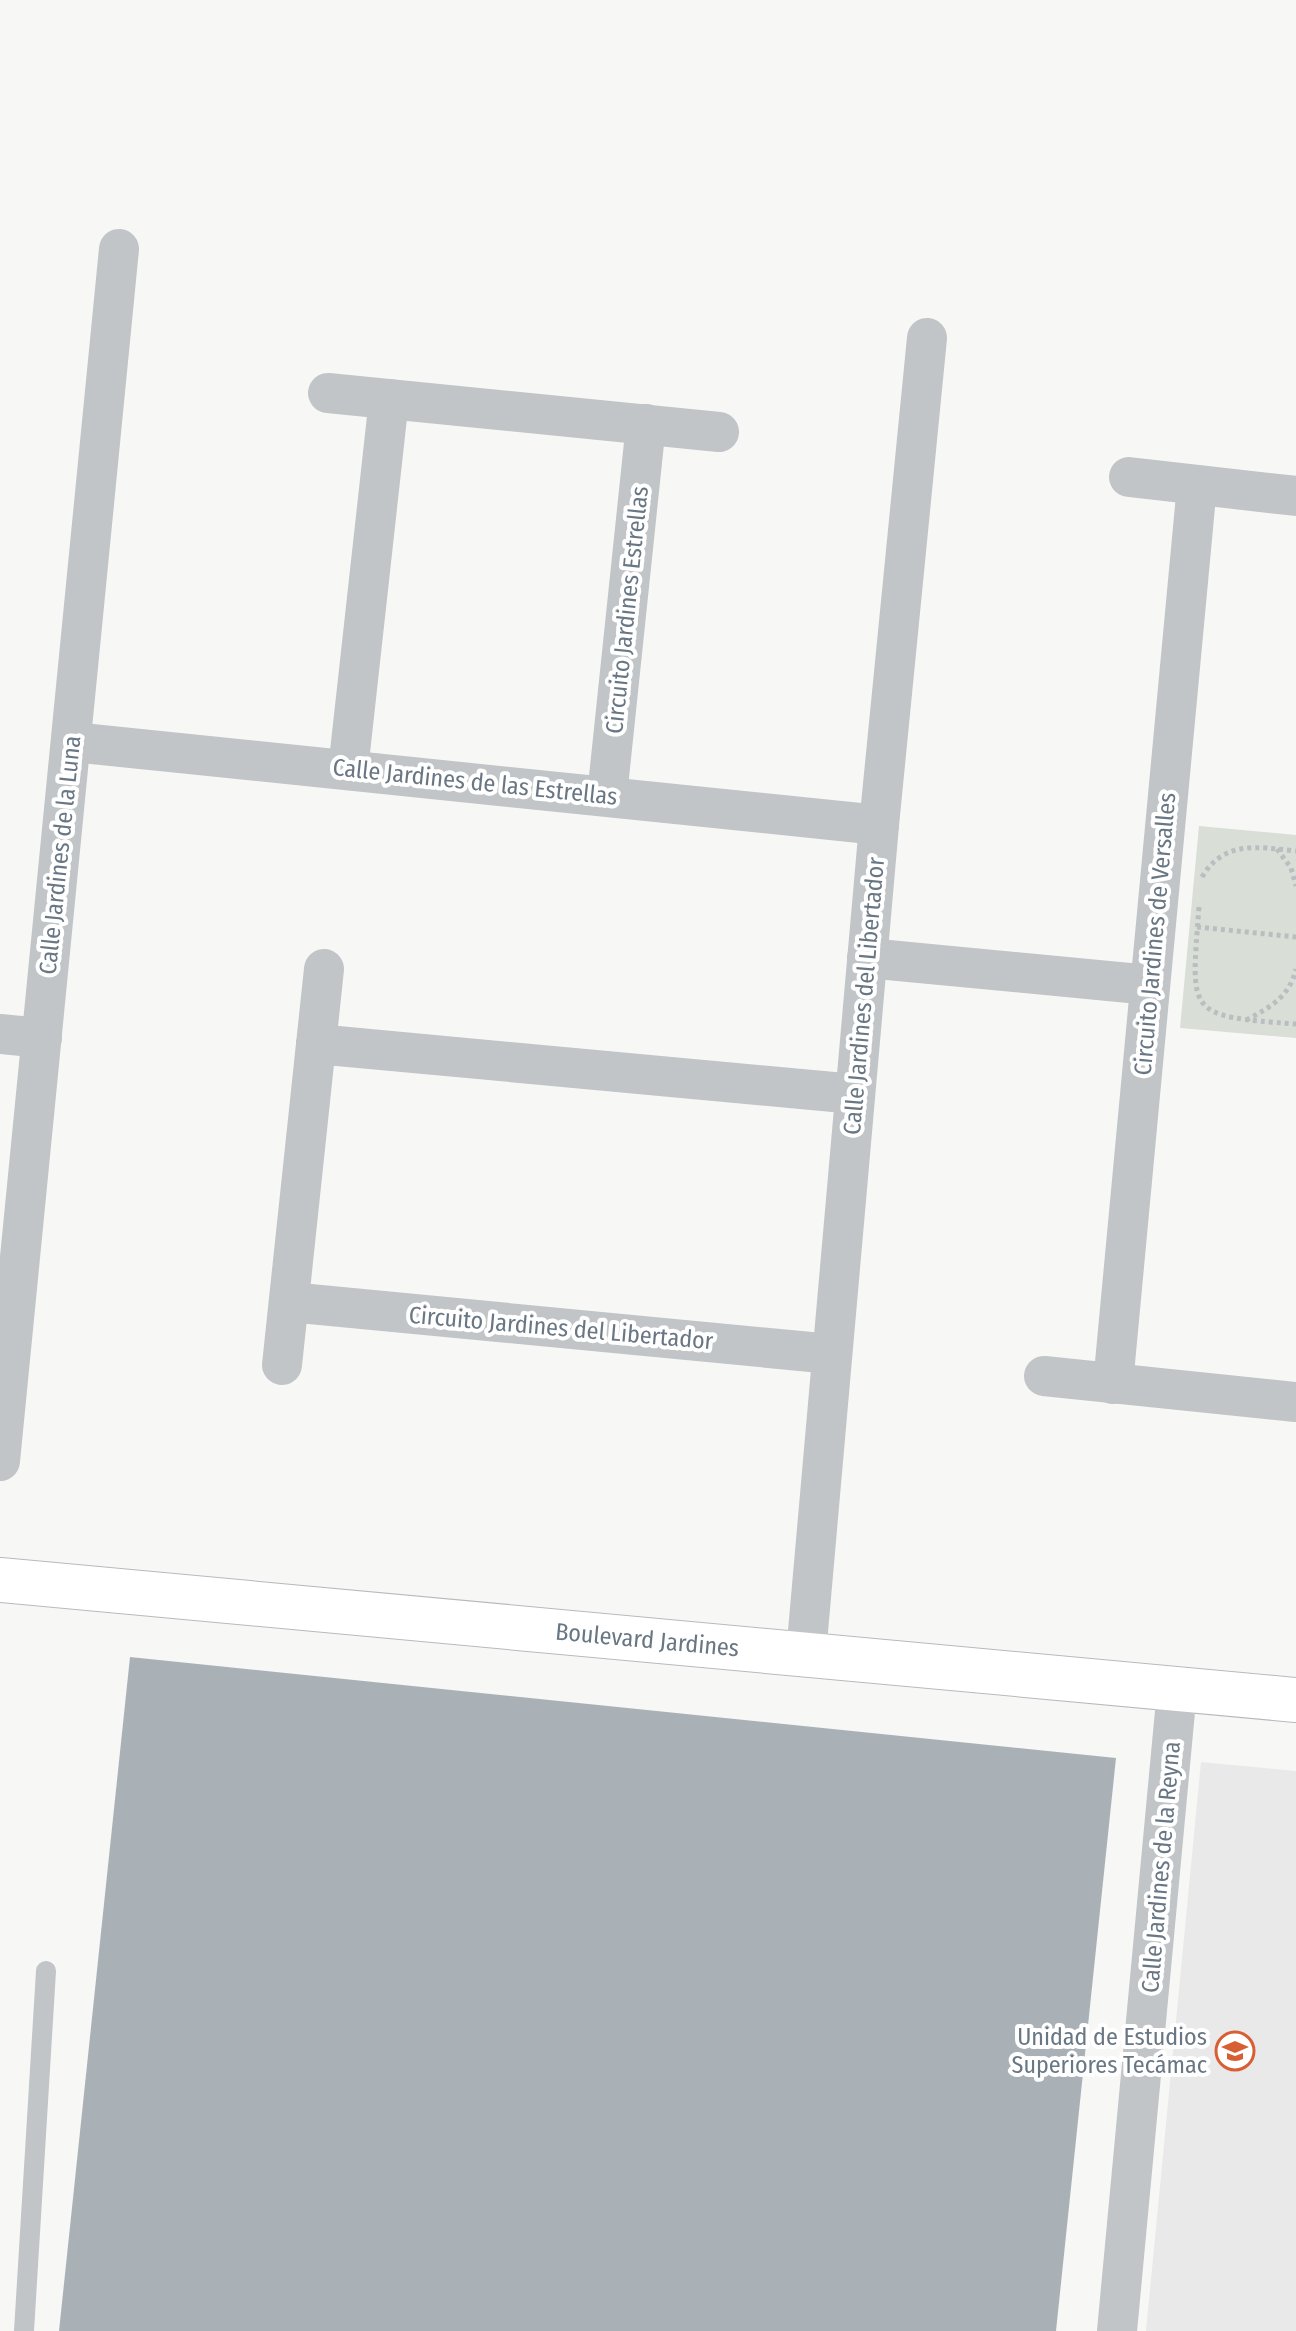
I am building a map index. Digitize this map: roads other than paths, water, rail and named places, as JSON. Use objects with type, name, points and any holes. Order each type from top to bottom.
[{"type":"street","name":"Calle Jardines de la Luna","points":[[0,1461],[119,249]]},
{"type":"street","name":"Calle Jardines del Libertador","points":[[806,1654],[879,825],[927,338]]},
{"type":"street","points":[[328,393],[719,432]]},
{"type":"street","points":[[348,770],[389,399]]},
{"type":"street","name":"Circuito Jardines Estrellas","points":[[607,796],[646,424]]},
{"type":"street","points":[[1129,477],[1296,496]]},
{"type":"street","name":"Circuito Jardines de Versalles","points":[[1113,1384],[1197,485]]},
{"type":"street","name":"Calle Jardines de las Estrellas","points":[[72,742],[879,825]]},
{"type":"street","points":[[867,958],[1150,985]]},
{"type":"street","points":[[282,1365],[324,969]]},
{"type":"street","points":[[0,1034],[42,1038]]},
{"type":"street","points":[[316,1044],[855,1094]]},
{"type":"street","name":"Circuito Jardines del Libertador","points":[[289,1302],[832,1354]]},
{"type":"street","points":[[1044,1376],[1296,1402]]},
{"type":"street","name":"Boulevard Jardines","points":[[0,1580],[1296,1700]]},
{"type":"street","name":"Calle Jardines de la Reyna","points":[[1117,2331],[1177,1690]]},
{"type":"lane","points":[[19,2329],[46,1971]]},
{"type":"place","name":"Unidad de Estudios Superiores Tecámac","points":[[1235,2051]]}]
